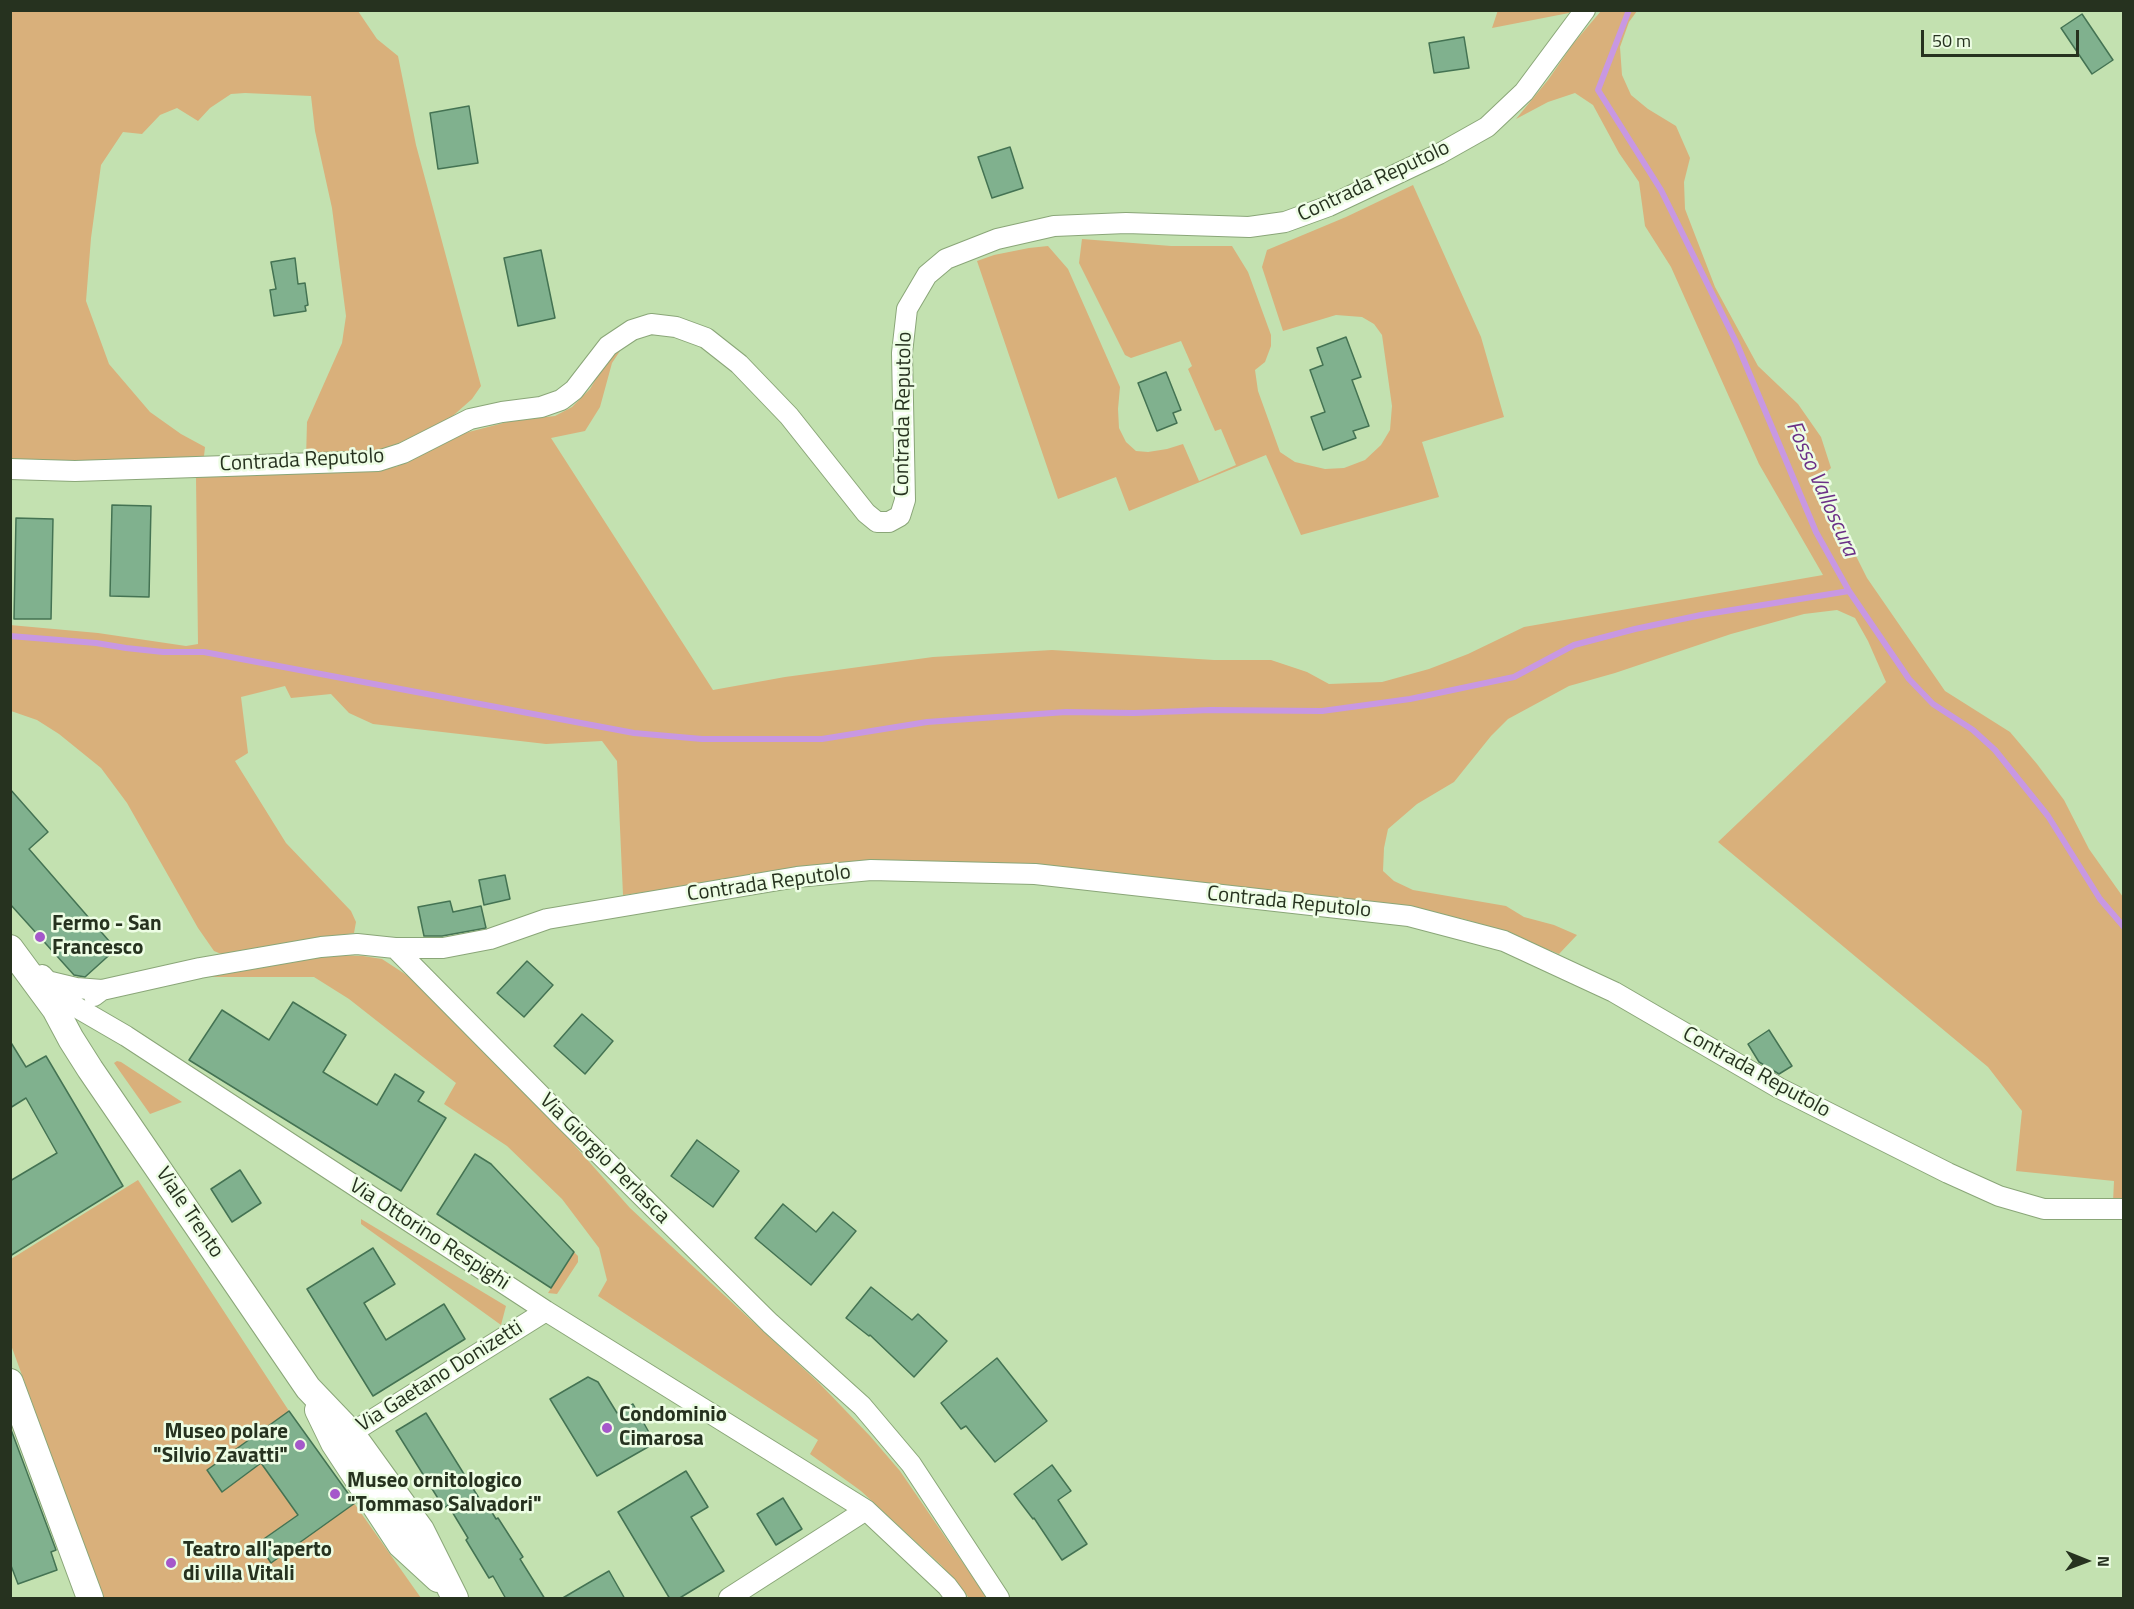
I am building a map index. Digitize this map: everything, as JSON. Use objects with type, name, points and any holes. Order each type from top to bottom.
[{"type":"main road","name":"Viale Trento","points":[[10,948],[55,1009],[71,1039],[343,1438],[401,1545],[452,1594]]},
{"type":"main road","name":"Viale Trento","points":[[10,962],[71,1039]]},
{"type":"main road","points":[[10,1382],[90,1599]]},
{"type":"street","name":"Contrada Reputolo","points":[[10,469],[75,471],[378,461],[403,453],[470,419],[541,407],[561,400],[574,390],[608,346],[632,330],[651,324],[676,327],[706,338],[739,364],[789,416],[866,513],[877,522],[889,522],[900,516],[905,500],[902,353],[907,309],[927,275],[946,259],[997,239],[1054,226],[1126,223],[1249,227],[1285,222],[1329,206],[1439,154],[1487,127],[1524,92],[1585,10]]},
{"type":"street","name":"Contrada Reputolo","points":[[395,948],[443,948],[490,939],[547,919],[797,877],[871,870],[1035,874],[1408,916],[1504,941],[1614,992],[1779,1088],[1948,1173],[1999,1196],[2044,1209],[2124,1209]]},
{"type":"street","name":"Via Ottorino Respighi","points":[[10,938],[63,998],[89,1016],[126,1036],[546,1311],[866,1510],[946,1586],[956,1599]]},
{"type":"street","points":[[47,981],[75,988],[102,990],[200,968],[321,947],[357,944],[395,948]]},
{"type":"street","name":"Via Giorgio Perlasca","points":[[395,948],[559,1115],[770,1323],[862,1406],[910,1464],[999,1599]]},
{"type":"street","points":[[89,1016],[91,1001],[95,994],[102,990]]},
{"type":"street","name":"Via Gaetano Donizetti","points":[[343,1438],[546,1311]]},
{"type":"street","points":[[729,1599],[866,1510]]},
{"type":"shaded area","points":[[1498,10],[1571,10],[1571,11],[1492,28]]},
{"type":"shaded area","points":[[11,11],[358,11],[377,39],[398,56],[416,145],[481,386],[472,399],[439,428],[401,450],[306,459],[307,422],[342,343],[346,316],[332,208],[315,131],[311,96],[231,94],[210,108],[198,121],[177,108],[160,115],[142,134],[123,132],[101,165],[91,238],[86,301],[109,364],[150,412],[181,434],[205,447],[204,456],[71,465],[11,464]]},
{"type":"shaded area","points":[[1601,11],[1637,11],[1629,22],[1620,47],[1622,75],[1631,95],[1648,109],[1676,126],[1690,158],[1684,182],[1685,209],[1715,287],[1758,366],[1798,404],[1821,437],[1831,468],[1823,475],[1834,512],[1867,578],[1945,691],[2010,732],[2037,764],[2064,800],[2089,849],[2123,897],[2123,1202],[2113,1202],[2114,1181],[2016,1171],[2022,1111],[1988,1067],[1718,842],[1886,682],[1855,618],[1837,610],[1804,614],[1731,634],[1569,686],[1508,719],[1491,736],[1454,782],[1417,804],[1388,829],[1383,871],[1394,881],[1413,890],[1506,906],[1524,917],[1554,925],[1577,935],[1559,954],[1464,919],[1417,911],[1080,870],[980,863],[872,862],[623,895],[617,761],[602,741],[546,744],[373,724],[349,713],[331,694],[291,698],[285,686],[241,697],[248,753],[235,761],[286,843],[351,911],[356,922],[354,933],[226,956],[214,951],[198,928],[127,803],[101,768],[59,734],[37,720],[11,711],[10,625],[98,633],[186,646],[198,644],[196,477],[396,467],[461,434],[511,421],[555,416],[572,407],[590,389],[604,365],[624,345],[612,363],[600,407],[585,431],[551,438],[713,690],[785,677],[933,657],[1052,650],[1214,660],[1271,660],[1307,672],[1329,684],[1382,682],[1429,669],[1468,654],[1524,627],[1823,575],[1759,464],[1671,267],[1645,226],[1639,182],[1619,153],[1593,105],[1575,93],[1548,102],[1516,119]]},
{"type":"shaded area","points":[[1413,185],[1481,337],[1504,417],[1422,442],[1439,497],[1301,535],[1266,455],[1129,511],[1116,477],[1058,499],[977,261],[994,255],[1048,246],[1068,269],[1120,387],[1119,428],[1126,442],[1136,451],[1148,452],[1183,444],[1199,481],[1236,465],[1221,429],[1215,431],[1188,369],[1192,366],[1181,341],[1131,358],[1125,355],[1079,263],[1082,239],[1171,246],[1232,246],[1248,272],[1271,335],[1271,346],[1265,362],[1255,370],[1258,391],[1280,452],[1295,462],[1325,469],[1344,468],[1365,460],[1381,445],[1390,430],[1392,406],[1382,335],[1374,324],[1362,317],[1336,315],[1283,331],[1262,267],[1267,250],[1346,217]]},
{"type":"shaded area","points":[[334,955],[382,959],[416,983],[568,1138],[630,1208],[819,1383],[870,1436],[900,1471],[987,1598],[969,1598],[941,1565],[861,1491],[810,1454],[818,1440],[598,1296],[607,1280],[599,1248],[562,1199],[507,1146],[444,1104],[456,1083],[349,999],[314,977],[207,977]]},
{"type":"shaded area","points":[[117,1061],[182,1102],[150,1114],[114,1063]]},
{"type":"shaded area","points":[[138,1180],[289,1411],[421,1598],[103,1598],[11,1345],[11,1259]]},
{"type":"shaded area","points":[[361,1219],[506,1306],[501,1325],[361,1224]]},
{"type":"shaded area","points":[[574,1252],[578,1256],[578,1262],[557,1294],[548,1293]]},
{"type":"building","points":[[2082,14],[2113,60],[2092,74],[2061,28]]},
{"type":"building","points":[[1464,37],[1469,68],[1434,73],[1429,43]]},
{"type":"building","points":[[469,106],[478,163],[438,169],[430,113]]},
{"type":"building","points":[[1010,147],[1023,188],[992,198],[978,157]]},
{"type":"building","points":[[541,250],[555,318],[518,326],[504,258]]},
{"type":"building","points":[[295,258],[298,284],[305,283],[308,305],[305,306],[306,311],[274,316],[270,290],[276,289],[271,262]]},
{"type":"building","points":[[1346,337],[1361,377],[1352,380],[1369,426],[1353,431],[1356,438],[1323,450],[1311,417],[1325,412],[1310,370],[1323,365],[1317,348]]},
{"type":"building","points":[[1166,372],[1181,410],[1173,413],[1177,423],[1157,431],[1138,383]]},
{"type":"building","points":[[112,505],[151,506],[149,597],[110,596]]},
{"type":"building","points":[[16,518],[53,519],[51,619],[14,619]]},
{"type":"building","points":[[10,789],[48,832],[29,849],[116,949],[85,977],[74,975],[10,904]]},
{"type":"building","points":[[505,875],[510,899],[484,905],[479,880]]},
{"type":"building","points":[[450,901],[453,912],[481,906],[486,928],[442,936],[424,936],[418,907]]},
{"type":"building","points":[[527,961],[553,985],[524,1017],[497,993]]},
{"type":"building","points":[[293,1002],[346,1035],[323,1072],[377,1105],[395,1074],[424,1092],[418,1101],[446,1118],[401,1191],[189,1060],[222,1010],[269,1040]]},
{"type":"building","points":[[582,1014],[613,1041],[585,1074],[554,1046]]},
{"type":"building","points":[[1769,1030],[1792,1066],[1779,1074],[1759,1062],[1748,1044]]},
{"type":"building","points":[[10,1041],[26,1067],[46,1056],[123,1186],[10,1256],[10,1181],[57,1153],[26,1098],[10,1108]]},
{"type":"building","points":[[697,1140],[739,1171],[713,1207],[671,1176]]},
{"type":"building","points":[[475,1154],[491,1164],[574,1252],[551,1288],[437,1214]]},
{"type":"building","points":[[240,1170],[261,1203],[232,1222],[211,1189]]},
{"type":"building","points":[[783,1204],[816,1232],[833,1212],[856,1231],[811,1285],[755,1238]]},
{"type":"building","points":[[373,1248],[395,1284],[364,1303],[386,1340],[444,1304],[465,1339],[373,1396],[307,1289]]},
{"type":"building","points":[[871,1287],[912,1320],[918,1314],[947,1341],[914,1377],[870,1335],[846,1318]]},
{"type":"building","points":[[997,1358],[1047,1421],[995,1462],[966,1426],[961,1429],[941,1403]]},
{"type":"building","name":"Condominio Cimarosa","points":[[588,1377],[598,1382],[617,1413],[633,1404],[655,1443],[597,1476],[550,1399]]},
{"type":"building","points":[[289,1411],[355,1503],[271,1563],[258,1543],[298,1515],[261,1463],[222,1492],[207,1470]]},
{"type":"building","points":[[426,1413],[487,1511],[490,1509],[496,1519],[498,1518],[523,1557],[520,1559],[545,1599],[506,1599],[493,1576],[489,1578],[448,1505],[444,1508],[396,1431]]},
{"type":"building","points":[[10,1427],[56,1550],[51,1552],[57,1570],[18,1584],[10,1563]]},
{"type":"building","points":[[1052,1465],[1071,1491],[1058,1500],[1087,1544],[1062,1560],[1034,1518],[1014,1494]]},
{"type":"building","points":[[686,1471],[708,1507],[691,1517],[724,1571],[678,1599],[670,1599],[618,1512]]},
{"type":"building","points":[[783,1498],[802,1529],[776,1545],[757,1514]]},
{"type":"building","points":[[609,1571],[625,1599],[561,1599],[590,1582]]},
{"type":"waterway","name":"Fosso Valloscura","points":[[1629,10],[1598,90],[1661,190],[1737,344],[1816,532],[1849,591],[1909,679],[1933,704],[1973,730],[1995,750],[2048,816],[2100,899],[2124,927]]},
{"type":"waterway","points":[[10,636],[96,643],[163,652],[204,652],[634,733],[702,739],[822,739],[927,722],[1066,712],[1322,711],[1410,699],[1514,677],[1574,645],[1635,629],[1701,615],[1849,591]]},
{"type":"place","name":"Fermo - San Francesco","points":[[40,937]]},
{"type":"place","name":"Condominio Cimarosa","points":[[607,1428]]},
{"type":"place","name":"Museo polare \"Silvio Zavatti\"","points":[[300,1445]]},
{"type":"place","name":"Museo ornitologico \"Tommaso Salvadori\"","points":[[335,1494]]},
{"type":"place","name":"Teatro all'aperto di villa Vitali","points":[[171,1563]]}]
